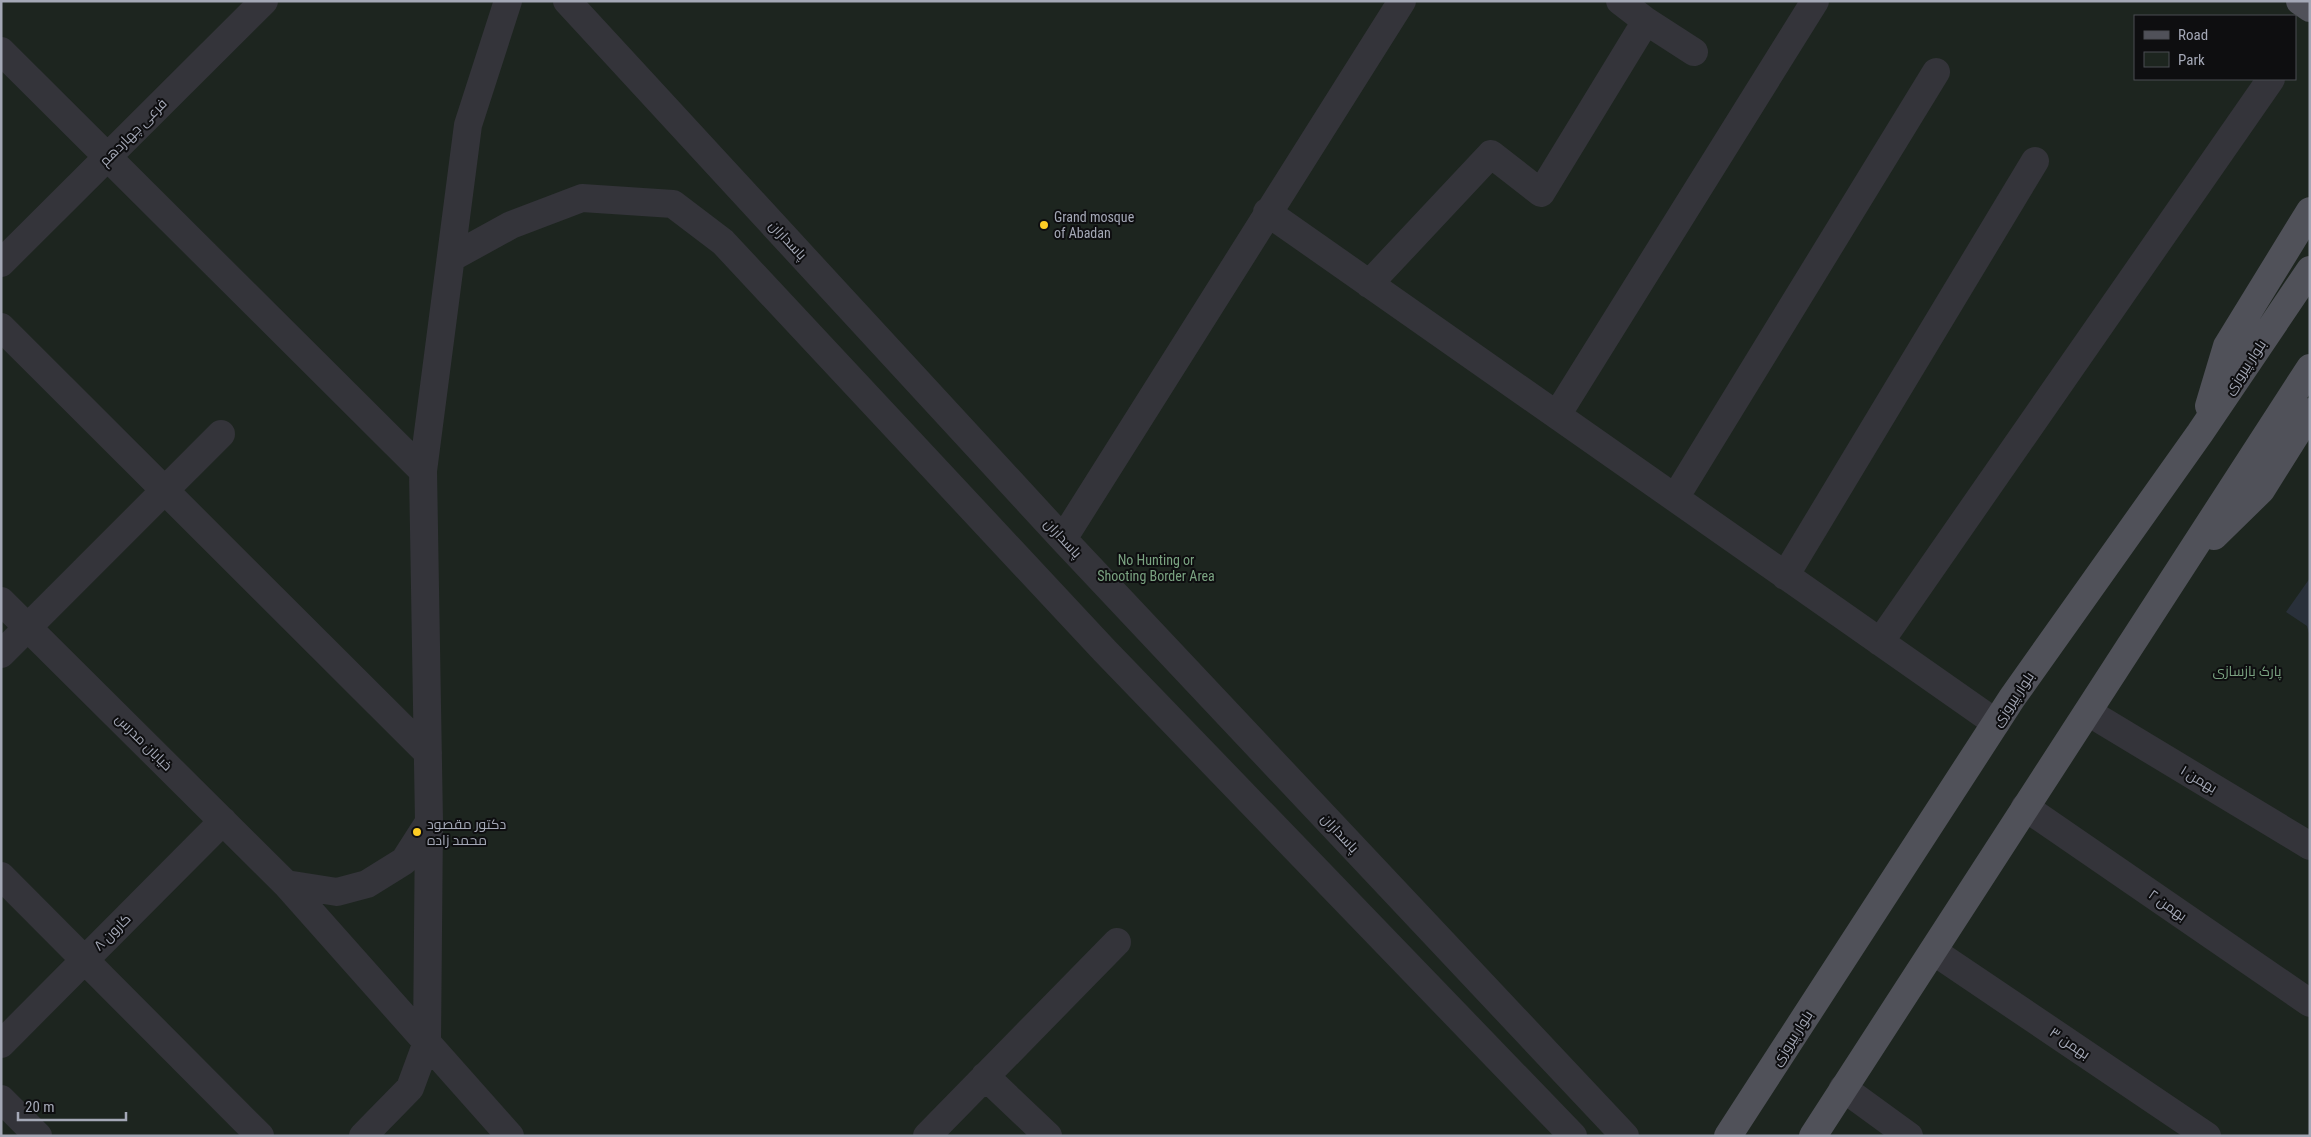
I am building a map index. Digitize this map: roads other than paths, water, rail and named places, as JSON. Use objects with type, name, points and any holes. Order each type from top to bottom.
[{"type":"main road","points":[[2300,1],[2310,8]]},
{"type":"main road","points":[[2200,433],[2227,346],[2310,211]]},
{"type":"main road","name":"بلوار پیروزی","points":[[1728,1136],[1996,723],[2200,433],[2310,270]]},
{"type":"main road","points":[[1813,1136],[2310,368]]},
{"type":"main road","points":[[2177,573],[2261,490],[2310,412]]},
{"type":"street","name":"فرعی چهاردهم","points":[[1,263],[264,1]]},
{"type":"street","points":[[363,1136],[410,1088],[427,1042],[429,822],[423,471],[468,125],[508,1]]},
{"type":"street","name":"پاسداران","points":[[567,1],[1063,538],[1625,1136]]},
{"type":"street","points":[[1063,538],[1267,212],[1402,1]]},
{"type":"street","points":[[1620,1],[1646,21],[1694,52]]},
{"type":"street","points":[[1557,415],[1815,1]]},
{"type":"street","points":[[1369,284],[1491,154],[1541,193],[1646,21]]},
{"type":"street","points":[[1,51],[423,471]]},
{"type":"street","points":[[1675,498],[1936,72]]},
{"type":"street","points":[[1880,642],[2270,80]]},
{"type":"street","points":[[1785,576],[2035,161]]},
{"type":"street","points":[[451,258],[511,225],[582,198],[673,204],[723,242],[1104,650],[1573,1136]]},
{"type":"street","points":[[1267,212],[1996,723]]},
{"type":"street","points":[[1,327],[428,753]]},
{"type":"street","points":[[1,654],[221,434]]},
{"type":"street","name":"خیابان مدرس","points":[[1,601],[286,884],[510,1136]]},
{"type":"street","name":"بهمن ۱","points":[[2088,712],[2310,846]]},
{"type":"street","name":"بهمن ۲","points":[[2026,807],[2310,1003]]},
{"type":"street","name":"کارون ۸","points":[[1,1044],[223,821]]},
{"type":"street","points":[[286,884],[337,892],[367,884],[404,861],[429,822]]},
{"type":"street","points":[[1,876],[260,1136]]},
{"type":"street","points":[[927,1136],[1117,942]]},
{"type":"street","name":"بهمن ۳","points":[[1933,951],[2207,1136]]},
{"type":"street","points":[[985,1076],[1048,1136]]},
{"type":"street","points":[[1843,1088],[1909,1136]]},
{"type":"street","points":[[1,1099],[38,1136]]},
{"type":"place","name":"Grand mosque of Abadan","points":[[1044,225]]},
{"type":"place","name":"دكتور مقصود محمد زاده","points":[[417,832]]},
{"type":"park label","name":"No Hunting or Shooting Border Area","points":[[1156,568]]},
{"type":"park label","name":"پارک بازسازی","points":[[2247,671]]}]
